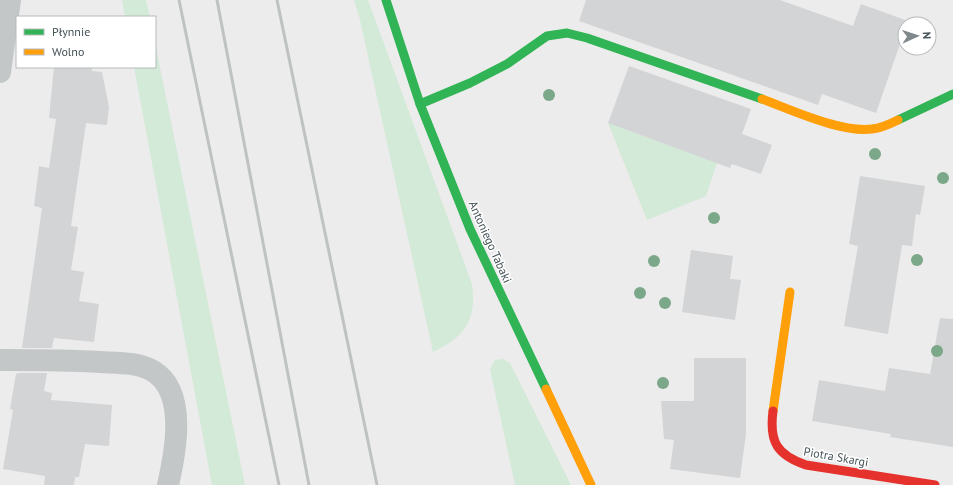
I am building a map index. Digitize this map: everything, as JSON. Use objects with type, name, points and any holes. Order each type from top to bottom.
[{"type":"street","points":[[0,72],[10,0]]},
{"type":"street","name":"Antoniego Tabaki","points":[[386,0],[420,104],[470,229],[591,485]]},
{"type":"street","points":[[420,104],[470,83],[523,54],[547,36],[559,33],[587,38],[836,125],[858,130],[871,130],[887,126],[953,94]]},
{"type":"street","name":"Piotra Skargi","points":[[790,292],[772,421],[775,443],[778,451],[790,460],[806,465],[934,485]]},
{"type":"street","points":[[0,360],[70,360],[137,364],[154,372],[164,381],[170,393],[177,421],[176,448],[168,485]]},
{"type":"green space","points":[[122,0],[146,0],[150,16],[125,16]]},
{"type":"green space","points":[[354,0],[368,0],[472,284],[473,308],[466,326],[453,340],[433,352],[360,20]]},
{"type":"green space","points":[[156,48],[245,485],[212,485],[134,68],[156,68]]},
{"type":"green space","points":[[608,123],[717,163],[706,196],[647,220]]},
{"type":"green space","points":[[503,359],[510,363],[571,485],[515,485],[490,369],[495,360]]},
{"type":"building","points":[[586,0],[780,0],[853,26],[861,4],[897,17],[897,53],[876,113],[822,94],[818,105],[579,21]]},
{"type":"building","points":[[629,66],[751,109],[742,134],[772,145],[761,174],[732,164],[730,168],[608,123]]},
{"type":"building","points":[[54,68],[92,68],[92,71],[102,72],[109,107],[107,125],[86,123],[71,226],[78,227],[71,270],[84,272],[79,301],[99,304],[94,342],[54,338],[52,348],[22,348],[42,208],[34,206],[39,166],[49,168],[56,119],[49,118]]},
{"type":"building","points":[[860,176],[925,186],[920,215],[916,214],[912,246],[902,245],[888,334],[844,326],[858,246],[849,244]]},
{"type":"building","points":[[691,250],[733,256],[730,279],[741,280],[735,320],[682,312]]},
{"type":"building","points":[[940,318],[953,319],[953,447],[890,437],[891,434],[812,421],[819,380],[885,391],[889,368],[930,374]]},
{"type":"building","points":[[694,358],[746,358],[746,434],[740,478],[670,469],[674,440],[664,439],[661,401],[694,401]]},
{"type":"building","points":[[47,373],[44,391],[52,393],[51,400],[112,405],[109,446],[85,444],[79,477],[75,477],[74,485],[44,485],[45,476],[3,469],[13,410],[10,409],[16,374]]},
{"type":"railway","points":[[179,0],[279,485]]},
{"type":"railway","points":[[217,0],[309,485]]},
{"type":"railway","points":[[277,0],[377,485]]},
{"type":"traffic: fast","points":[[386,0],[420,104],[470,229],[546,389]]},
{"type":"traffic: fast","points":[[420,104],[470,83],[507,64],[547,36],[567,33],[587,38],[762,99]]},
{"type":"traffic: fast","points":[[898,120],[953,94]]},
{"type":"traffic: slow","points":[[762,99],[817,120],[846,128],[872,129],[886,126],[898,120]]},
{"type":"traffic: slow","points":[[773,411],[790,292]]},
{"type":"traffic: slow","points":[[546,389],[591,485]]},
{"type":"traffic: jam","points":[[773,411],[772,431],[777,446],[788,457],[796,461],[806,465],[935,485]]}]
